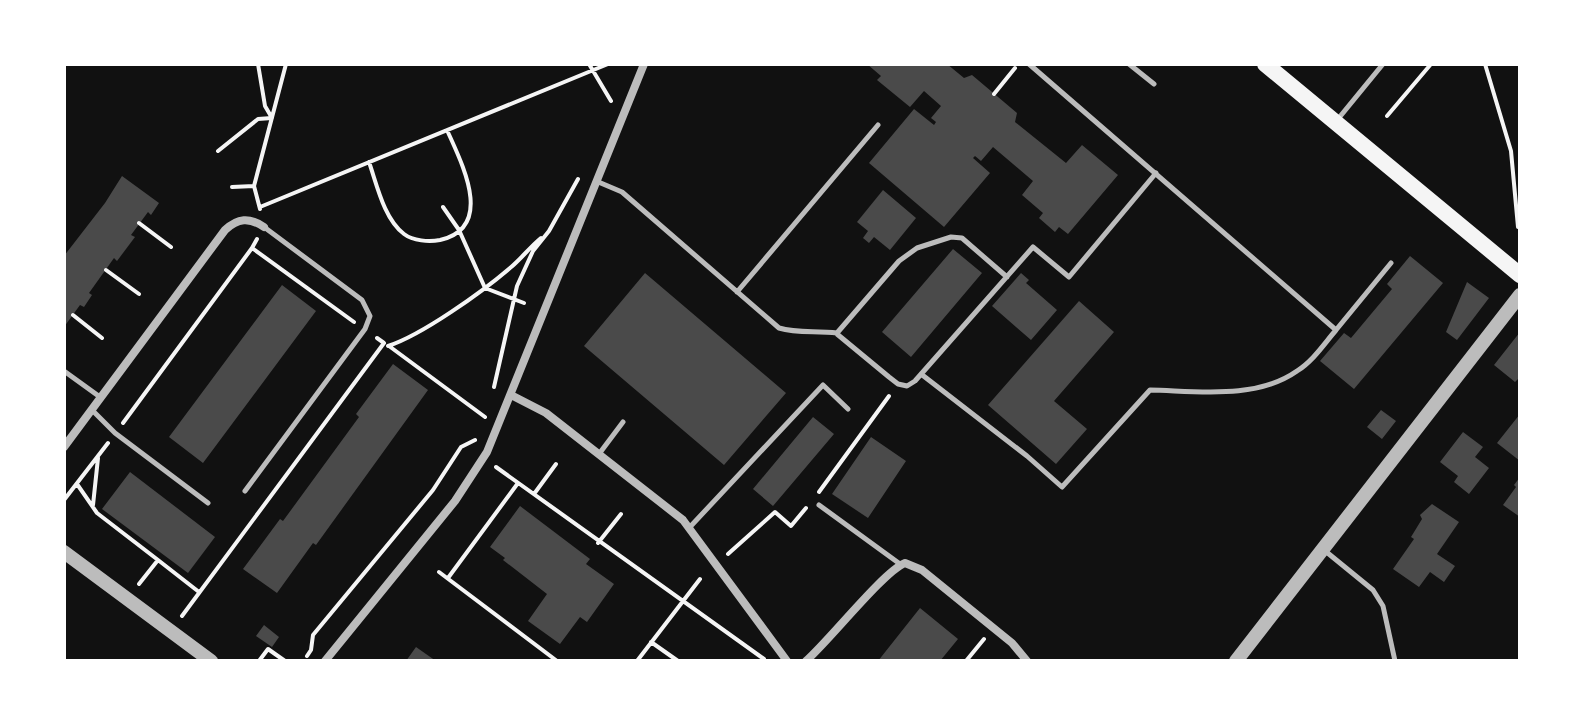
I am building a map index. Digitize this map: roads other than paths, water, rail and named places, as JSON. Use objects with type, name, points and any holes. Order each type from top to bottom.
[{"type":"main road","points":[[1265,64],[1520,275]]},
{"type":"street","points":[[325,661],[471,479],[491,443],[644,64]]},
{"type":"street","points":[[64,447],[225,230],[233,223],[246,219],[264,227]]},
{"type":"street","points":[[1236,661],[1520,295]]},
{"type":"street","points":[[511,395],[535,406],[665,505],[689,528],[787,661]]},
{"type":"street","points":[[64,552],[211,661]]},
{"type":"street","points":[[806,661],[900,564],[911,564],[922,570],[1012,643],[1027,661]]},
{"type":"lane","points":[[1029,64],[1336,330]]},
{"type":"lane","points":[[1129,64],[1154,84]]},
{"type":"lane","points":[[1335,123],[1383,64]]},
{"type":"lane","points":[[737,292],[878,125]]},
{"type":"lane","points":[[596,181],[622,192],[779,328],[794,332],[837,333],[898,384],[907,386],[1033,247],[1069,277],[1156,173]]},
{"type":"lane","points":[[245,491],[365,329],[370,316],[362,300],[264,227]]},
{"type":"lane","points":[[837,333],[899,261],[917,248],[951,237],[962,238],[1007,277]]},
{"type":"lane","points":[[921,374],[1062,487],[1150,390],[1244,390],[1296,373],[1391,263]]},
{"type":"lane","points":[[64,371],[101,398]]},
{"type":"lane","points":[[689,528],[823,385],[848,409]]},
{"type":"lane","points":[[92,410],[115,433],[208,503]]},
{"type":"lane","points":[[599,454],[623,422]]},
{"type":"lane","points":[[819,505],[900,564]]},
{"type":"lane","points":[[1324,550],[1373,590],[1383,606],[1395,661]]}]
